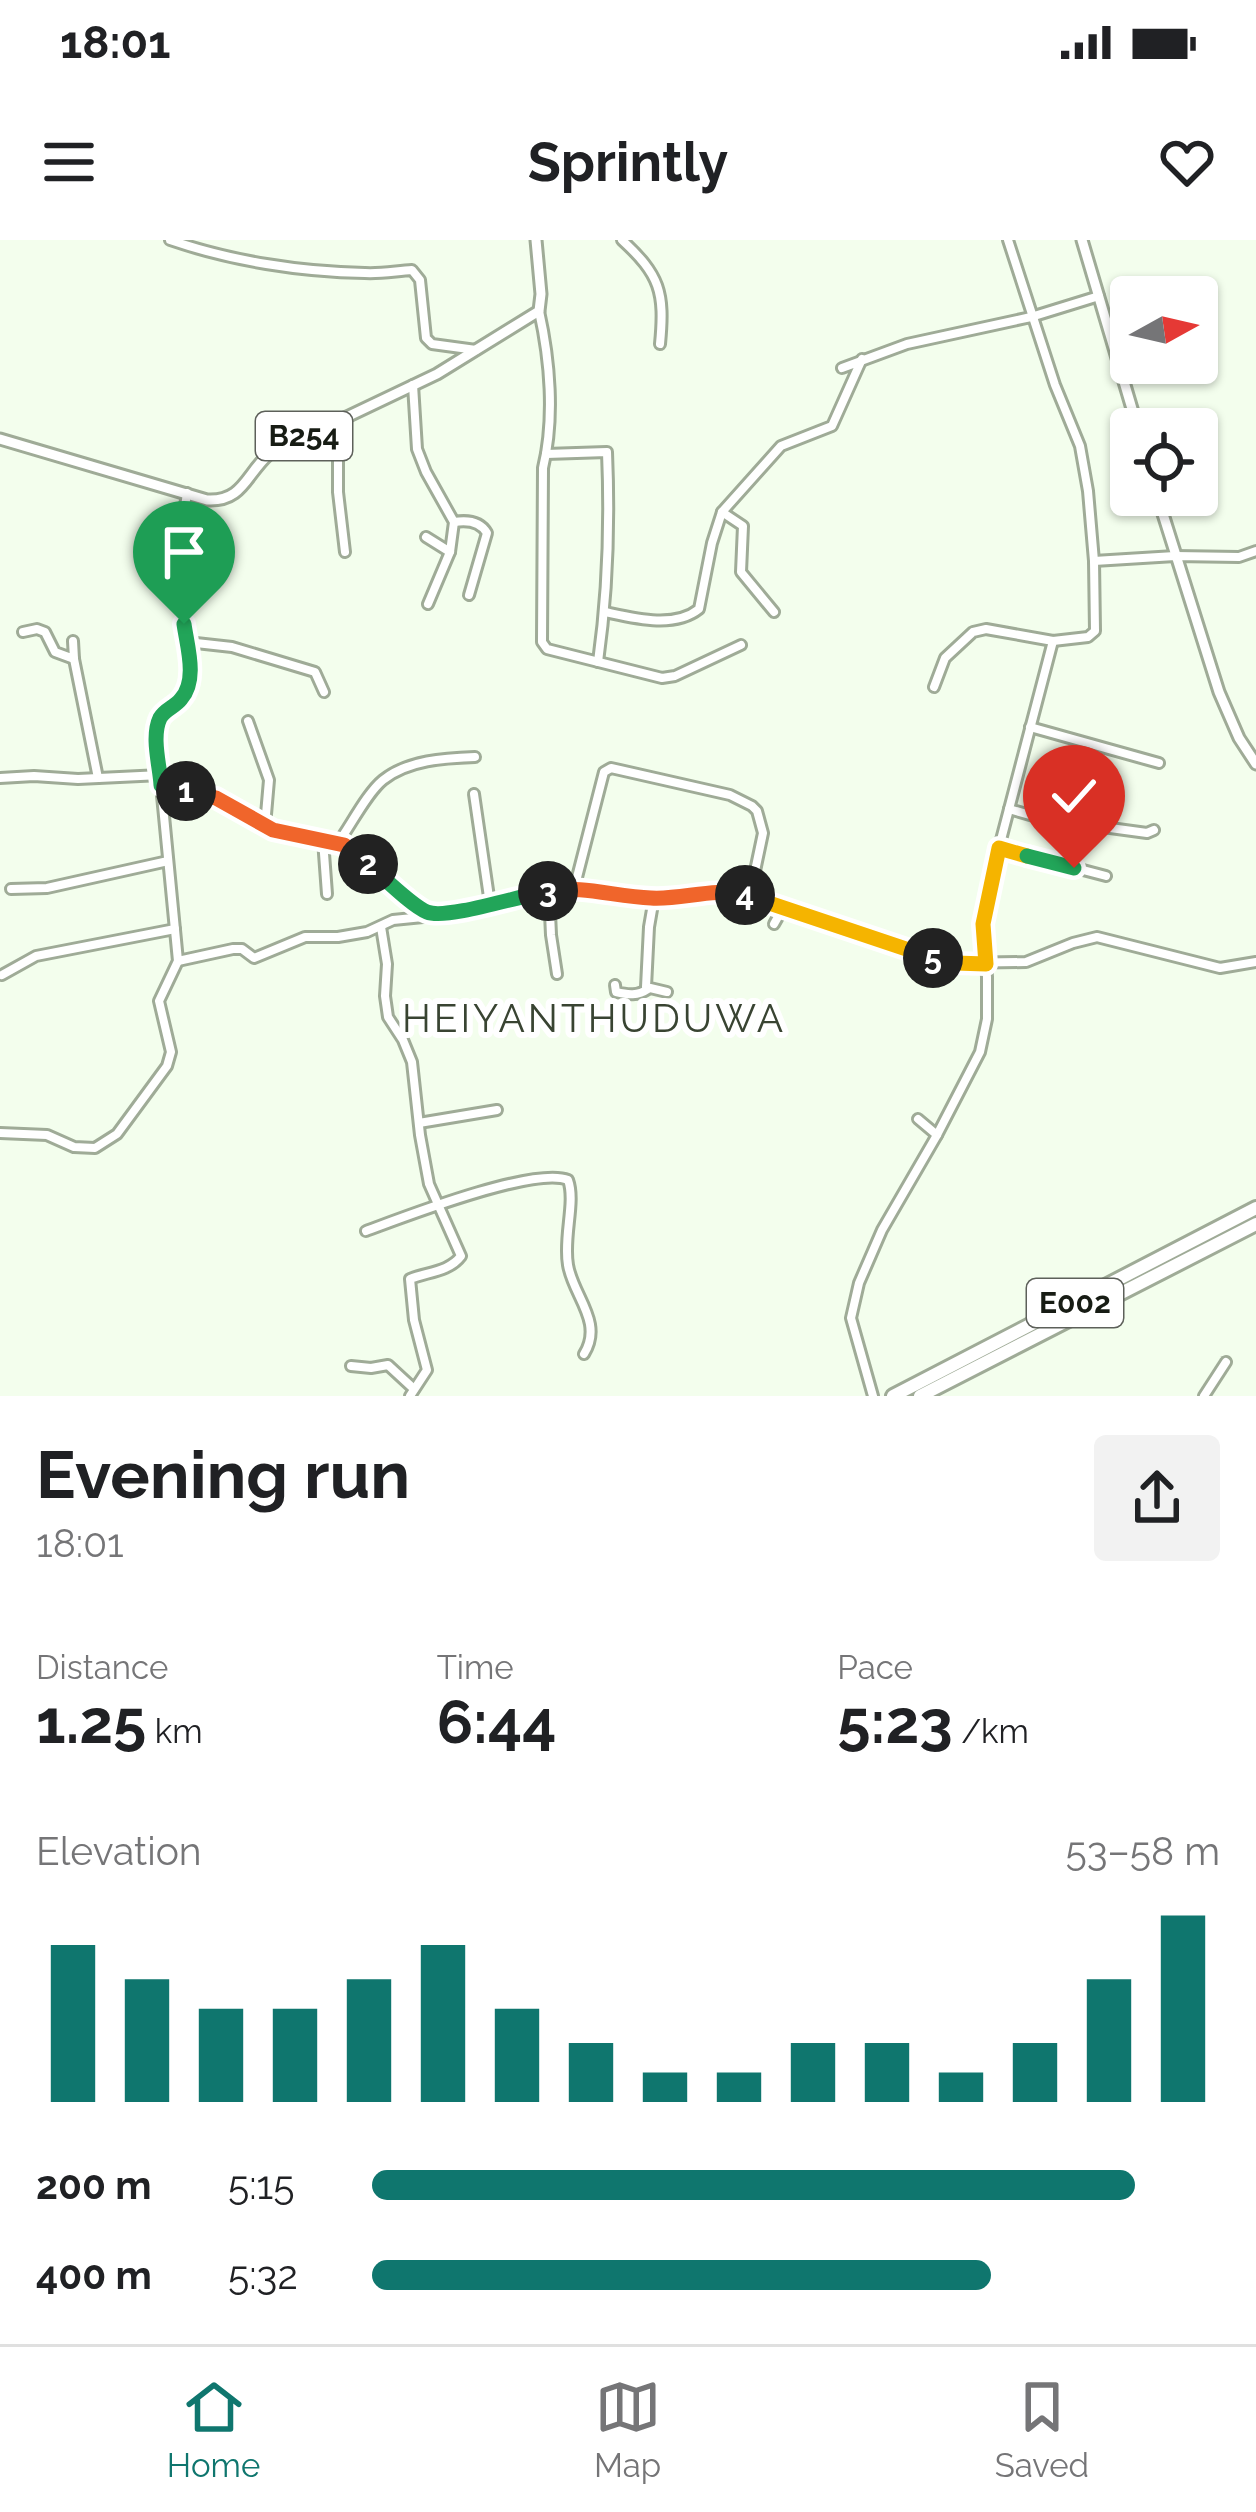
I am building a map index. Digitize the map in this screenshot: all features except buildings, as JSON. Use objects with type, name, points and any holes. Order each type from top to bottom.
[{"type":"highway","name":"E002","points":[[892,1396],[1256,1208]]},
{"type":"highway","name":"E002","points":[[920,1396],[1256,1224]]},
{"type":"main road","points":[[536,240],[539,311]]},
{"type":"main road","points":[[1082,240],[1132,408]]},
{"type":"main road","name":"B254","points":[[0,439],[207,500],[230,498],[269,454],[437,374],[539,311]]},
{"type":"main road","points":[[1163,516],[1225,707],[1256,764]]},
{"type":"street","points":[[170,240],[197,249],[325,270],[370,274],[412,270],[420,280],[426,338],[432,344],[477,350]]},
{"type":"street","points":[[622,240],[641,256],[659,285],[660,344]]},
{"type":"street","points":[[934,688],[945,658],[973,632],[986,629],[1053,641],[1094,634],[1094,561],[1080,446],[1008,240]]},
{"type":"street","points":[[842,368],[907,344],[1099,296]]},
{"type":"street","points":[[539,311],[548,367],[542,642],[547,649],[662,678],[742,645]]},
{"type":"street","points":[[605,612],[641,620],[690,616],[699,609],[722,512],[781,446],[832,426],[862,359]]},
{"type":"street","points":[[413,383],[417,449],[454,522],[450,552],[428,604]]},
{"type":"street","points":[[338,422],[338,492],[345,552]]},
{"type":"street","points":[[546,454],[608,452],[610,531],[598,662]]},
{"type":"street","points":[[0,1133],[47,1135],[74,1147],[95,1148],[117,1134],[167,1066],[171,1052],[159,1001],[178,961],[158,727],[166,711],[182,699],[188,681],[177,561],[187,493]]},
{"type":"street","points":[[722,512],[743,526],[740,572],[774,612]]},
{"type":"street","points":[[454,522],[469,521],[487,533],[469,595]]},
{"type":"street","points":[[426,537],[450,552]]},
{"type":"street","points":[[1094,561],[1239,557],[1256,551]]},
{"type":"street","points":[[23,632],[45,632],[55,652],[74,659]]},
{"type":"street","points":[[73,641],[98,778]]},
{"type":"street","points":[[873,1396],[851,1318],[859,1283],[881,1230],[980,1052],[987,1019],[983,924],[1053,641]]},
{"type":"street","points":[[187,642],[232,647],[315,672],[324,692]]},
{"type":"street","points":[[248,722],[268,780],[265,826]]},
{"type":"street","points":[[1030,728],[1159,763]]},
{"type":"street","points":[[338,843],[382,781],[437,758],[475,758]]},
{"type":"street","points":[[0,765],[3,778],[161,780],[216,798],[265,826],[338,843],[428,913]]},
{"type":"street","points":[[574,889],[604,772],[611,768],[730,795],[752,806],[763,833],[755,872],[757,898]]},
{"type":"street","points":[[474,794],[490,904]]},
{"type":"street","points":[[1009,809],[1044,819],[1147,833],[1154,830]]},
{"type":"street","points":[[323,840],[327,894]]},
{"type":"street","points":[[999,848],[1106,876]]},
{"type":"street","points":[[11,889],[47,888],[168,861]]},
{"type":"street","points":[[178,961],[239,949],[254,958],[305,938],[338,937],[428,913],[574,889],[654,898],[720,891],[757,898],[940,960],[1025,962],[1097,937],[1220,968],[1256,962]]},
{"type":"street","points":[[549,891],[557,974]]},
{"type":"street","points":[[648,988],[654,898]]},
{"type":"street","points":[[773,924],[783,908]]},
{"type":"street","points":[[351,1366],[388,1365],[412,1393],[427,1370],[410,1279],[448,1267],[460,1256],[429,1184],[412,1062],[388,1017],[381,927]]},
{"type":"street","points":[[2,975],[36,956],[175,929]]},
{"type":"street","points":[[615,986],[621,993],[640,994],[648,988],[667,992]]},
{"type":"street","points":[[419,1124],[497,1110]]},
{"type":"street","points":[[918,1119],[937,1135]]},
{"type":"street","points":[[367,1231],[438,1205],[550,1176],[568,1180],[572,1195],[566,1224],[568,1266],[592,1336],[584,1354]]},
{"type":"street","points":[[1204,1396],[1226,1362]]},
{"type":"district","name":"HEIYANTHUDUWA","points":[[594,1018]]},
{"type":"route","points":[[184,624],[190,673],[182,699],[160,718],[161,785],[216,798],[273,830],[344,845],[428,913],[559,890],[654,898],[732,892],[940,960],[986,964],[983,924],[999,848],[1074,868]]}]
